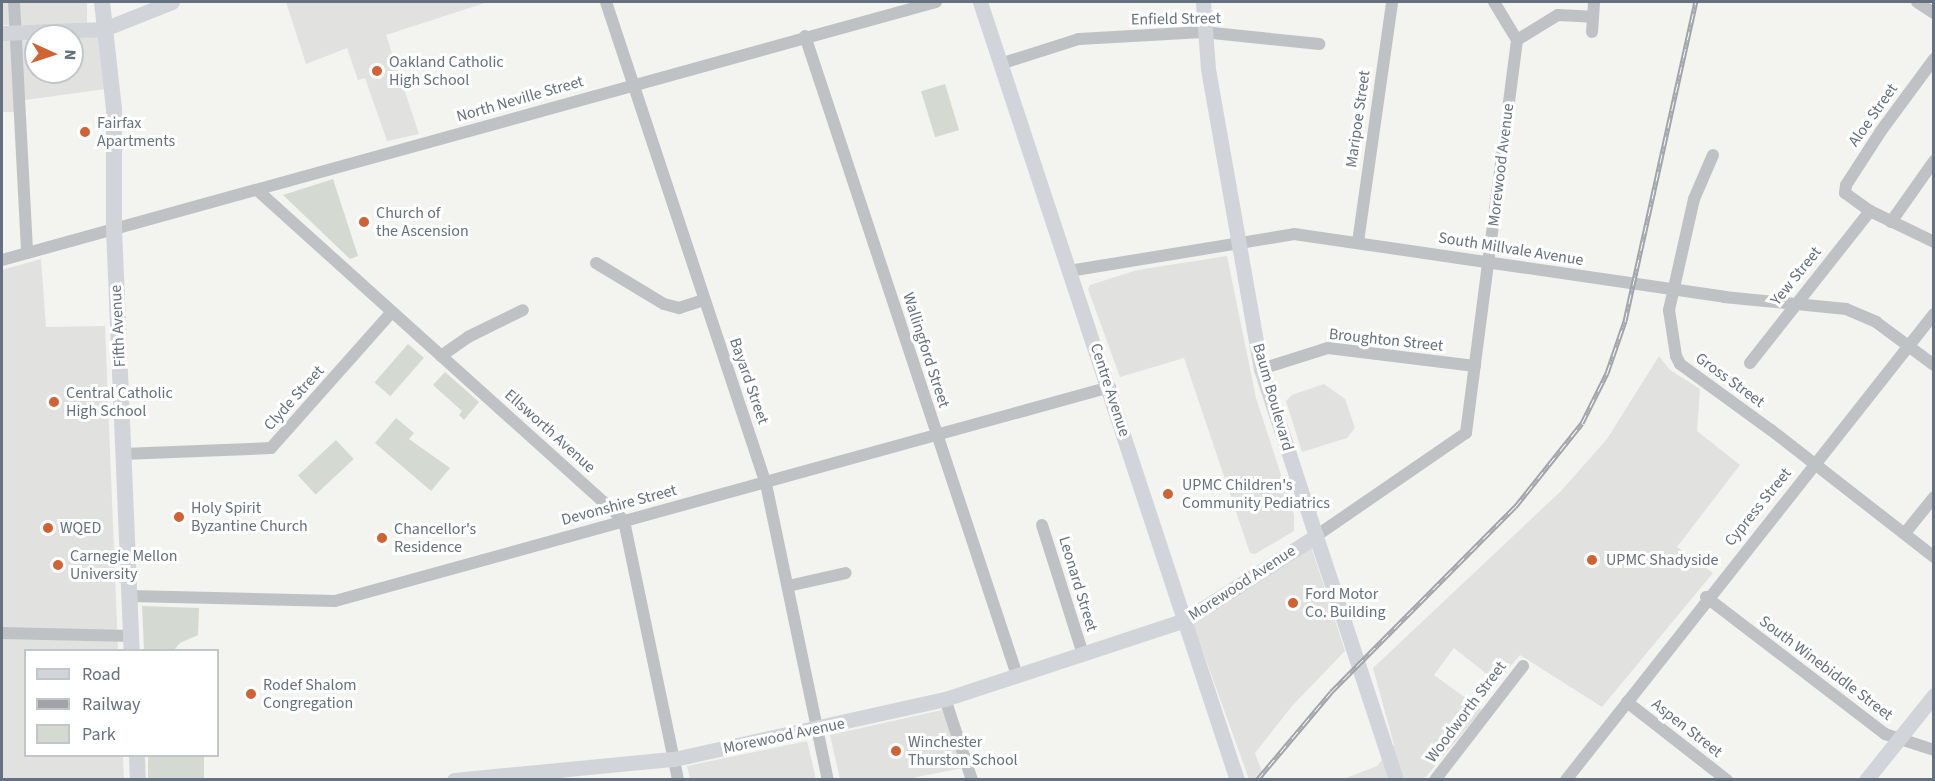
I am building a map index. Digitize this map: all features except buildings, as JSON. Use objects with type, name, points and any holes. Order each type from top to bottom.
[{"type":"highway","name":"Fifth Avenue","points":[[102,2],[114,109],[114,229],[132,643]]},
{"type":"highway","points":[[137,757],[138,780]]},
{"type":"main road","points":[[9,32],[104,29],[172,2]]},
{"type":"main road","name":"Centre Avenue","points":[[980,2],[1110,387],[1237,780]]},
{"type":"main road","name":"Baum Boulevard","points":[[1203,2],[1203,32],[1261,369],[1396,780]]},
{"type":"main road","name":"Morewood Avenue","points":[[454,780],[674,759],[818,729],[945,699],[1185,620],[1316,536]]},
{"type":"main road","points":[[1866,780],[1934,695]]},
{"type":"street","points":[[14,2],[9,32],[27,253]]},
{"type":"street","name":"Bayard Street","points":[[606,2],[766,484],[828,780]]},
{"type":"street","name":"North Neville Street","points":[[2,260],[805,36],[936,2]]},
{"type":"street","name":"Maripoe Street","points":[[1358,242],[1392,2]]},
{"type":"street","points":[[1494,2],[1517,40],[1558,15],[1592,17]]},
{"type":"street","points":[[1592,32],[1594,2]]},
{"type":"street","points":[[1917,2],[1934,13]]},
{"type":"street","name":"Enfield Street","points":[[1000,64],[1079,39],[1203,32],[1319,44]]},
{"type":"street","name":"Wallingford Street","points":[[805,36],[1017,675]]},
{"type":"street","name":"Morewood Avenue","points":[[1316,536],[1466,433],[1517,40]]},
{"type":"street","name":"Aloe Street","points":[[1870,211],[1845,193],[1846,184],[1881,131],[1934,59]]},
{"type":"street","name":"Gross Street","points":[[1713,155],[1694,199],[1669,310],[1672,347],[1680,364],[1934,557]]},
{"type":"street","points":[[1891,222],[1934,161]]},
{"type":"street","name":"Ellsworth Avenue","points":[[257,190],[624,521]]},
{"type":"street","points":[[1870,211],[1934,242]]},
{"type":"street","name":"Yew Street","points":[[1750,363],[1794,304],[1870,211]]},
{"type":"street","name":"South Millvale Avenue","points":[[1069,271],[1294,234],[1724,297],[1861,312],[1934,365]]},
{"type":"street","points":[[596,263],[664,304],[679,308],[704,300]]},
{"type":"street","points":[[441,356],[468,337],[523,309]]},
{"type":"street","name":"Clyde Street","points":[[123,454],[271,448],[391,313]]},
{"type":"street","name":"Cypress Street","points":[[1566,780],[1706,597],[1934,314]]},
{"type":"street","name":"Broughton Street","points":[[1261,369],[1328,348],[1475,366]]},
{"type":"street","name":"Devonshire Street","points":[[130,596],[335,601],[766,484],[1110,387]]},
{"type":"street","points":[[1905,533],[1934,497]]},
{"type":"street","points":[[624,521],[678,780]]},
{"type":"street","name":"Leonard Street","points":[[1042,525],[1083,654]]},
{"type":"street","points":[[788,586],[846,573]]},
{"type":"street","name":"South Winebiddle Street","points":[[1706,597],[1898,740],[1934,750]]},
{"type":"street","points":[[2,633],[132,643]]},
{"type":"street","name":"Woodworth Street","points":[[1435,780],[1522,666]]},
{"type":"street","points":[[945,699],[972,780]]},
{"type":"street","name":"Aspen Street","points":[[1627,702],[1727,780]]},
{"type":"shaded area","points":[[2,2],[87,2],[87,25],[2,25]]},
{"type":"shaded area","name":"Oakland Catholic High School","points":[[286,2],[488,2],[386,35],[419,134],[387,141],[365,78],[358,80],[347,48],[306,64]]},
{"type":"shaded area","points":[[105,29],[113,88],[18,101],[19,112],[2,112],[2,34],[24,33],[24,84],[84,84],[84,30]]},
{"type":"shaded area","points":[[1227,256],[1256,398],[1294,515],[1294,531],[1255,554],[1250,553],[1184,358],[1120,377],[1088,289],[1090,285],[1137,270]]},
{"type":"shaded area","points":[[41,259],[46,327],[105,326],[118,649],[24,649],[24,757],[123,757],[124,779],[2,780],[2,270]]},
{"type":"shaded area","name":"UPMC Shadyside","points":[[1659,356],[1670,370],[1700,389],[1697,431],[1740,465],[1677,547],[1713,573],[1602,707],[1520,655],[1497,682],[1454,648],[1434,675],[1482,710],[1424,779],[1341,780],[1377,766],[1394,745],[1373,668],[1561,491],[1607,439]]},
{"type":"shaded area","points":[[1324,384],[1345,399],[1355,428],[1347,438],[1302,452],[1286,401],[1292,395]]},
{"type":"shaded area","points":[[1311,546],[1345,651],[1292,706],[1255,753],[1265,779],[1249,779],[1193,624]]},
{"type":"shaded area","name":"Winchester Thurston School","points":[[942,710],[963,768],[907,779],[840,779],[830,735]]},
{"type":"shaded area","points":[[807,741],[816,779],[690,779],[687,766]]},
{"type":"green space","points":[[945,84],[959,130],[935,137],[921,91]]},
{"type":"green space","points":[[333,179],[358,256],[350,259],[283,195]]},
{"type":"green space","points":[[408,344],[424,358],[390,396],[375,382]]},
{"type":"green space","points":[[445,372],[479,402],[464,420],[459,415],[462,411],[433,385]]},
{"type":"green space","points":[[396,418],[414,433],[409,439],[450,468],[431,491],[375,443]]},
{"type":"green space","points":[[336,440],[354,459],[316,494],[298,475]]},
{"type":"green space","points":[[142,606],[199,608],[198,635],[180,643],[175,649],[144,649]]},
{"type":"green space","points":[[148,757],[204,757],[204,779],[148,779]]},
{"type":"railway","points":[[1257,780],[1331,692],[1515,507],[1582,423],[1607,373],[1625,321],[1696,2]]},
{"type":"place","name":"Oakland Catholic High School","points":[[377,71]]},
{"type":"place","name":"Fairfax Apartments","points":[[85,132]]},
{"type":"place","name":"Church of the Ascension","points":[[364,222]]},
{"type":"place","name":"Central Catholic High School","points":[[54,402]]},
{"type":"place","name":"UPMC Children's Community Pediatrics","points":[[1168,494]]},
{"type":"place","name":"Holy Spirit Byzantine Church","points":[[179,517]]},
{"type":"place","name":"WQED","points":[[48,528]]},
{"type":"place","name":"Chancellor's Residence","points":[[382,538]]},
{"type":"place","name":"UPMC Shadyside","points":[[1592,560]]},
{"type":"place","name":"Carnegie Mellon University","points":[[58,565]]},
{"type":"place","name":"Ford Motor Co. Building","points":[[1293,603]]},
{"type":"place","name":"Rodef Shalom Congregation","points":[[251,694]]},
{"type":"place","name":"Winchester Thurston School","points":[[896,751]]}]
